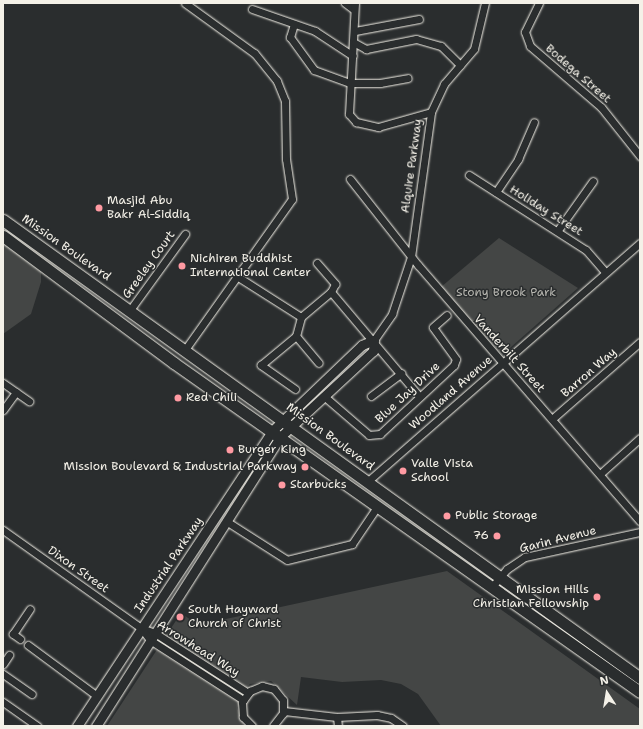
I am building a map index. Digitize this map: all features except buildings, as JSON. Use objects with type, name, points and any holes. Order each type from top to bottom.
[{"type":"main road","name":"Mission Boulevard","points":[[3,220],[130,310],[184,351],[283,418],[498,578],[640,678]]},
{"type":"main road","points":[[3,236],[490,588],[640,692]]},
{"type":"main road","name":"Alquire Parkway","points":[[283,418],[362,345],[374,340],[373,351],[325,397],[292,425]]},
{"type":"main road","name":"Industrial Parkway","points":[[96,726],[226,521],[276,434],[283,418]]},
{"type":"main road","name":"Industrial Parkway","points":[[77,726],[141,628],[276,434],[292,425]]},
{"type":"street","points":[[184,351],[235,275],[292,199],[286,159],[285,101],[277,81],[254,53],[185,3]]},
{"type":"street","points":[[345,3],[354,6],[355,31],[350,83],[349,114],[368,127],[431,112]]},
{"type":"street","name":"Alquire Parkway","points":[[374,340],[392,314],[411,258],[431,112],[444,84],[474,49],[485,3]]},
{"type":"street","name":"Bodega Street","points":[[539,3],[525,32],[530,46],[601,107],[640,156]]},
{"type":"street","points":[[252,9],[315,32],[353,56]]},
{"type":"street","points":[[355,31],[419,19]]},
{"type":"street","points":[[294,24],[290,37],[314,70],[350,83],[380,83],[408,78]]},
{"type":"street","points":[[355,43],[366,49],[416,38],[442,46],[460,65]]},
{"type":"street","points":[[496,192],[518,159],[534,122]]},
{"type":"street","name":"Holiday Street","points":[[468,175],[558,230],[586,250],[605,272]]},
{"type":"street","name":"Vanderbilt Street","points":[[350,178],[411,258],[640,521]]},
{"type":"street","points":[[558,230],[593,181]]},
{"type":"street","name":"Greeley Court","points":[[130,310],[185,234]]},
{"type":"street","name":"Woodland Avenue","points":[[368,481],[605,272],[640,243]]},
{"type":"street","points":[[295,389],[261,365],[296,336],[301,317],[331,292],[335,284],[316,263]]},
{"type":"street","points":[[235,275],[301,317]]},
{"type":"street","points":[[331,292],[374,340],[419,396]]},
{"type":"street","name":"Blue Jay Drive","points":[[325,397],[373,437],[414,404],[419,396],[454,365],[456,358],[433,327],[447,315]]},
{"type":"street","points":[[296,336],[319,363]]},
{"type":"street","name":"Barron Way","points":[[552,419],[640,342]]},
{"type":"street","points":[[371,396],[401,373]]},
{"type":"street","points":[[3,383],[28,401]]},
{"type":"street","points":[[3,410],[16,392]]},
{"type":"street","points":[[600,474],[640,438]]},
{"type":"street","points":[[226,521],[287,560],[352,544],[377,507]]},
{"type":"street","name":"Dixon Street","points":[[3,530],[141,628]]},
{"type":"street","name":"Garin Avenue","points":[[490,588],[498,578],[525,557],[640,532]]},
{"type":"street","points":[[20,639],[13,634],[30,609]]},
{"type":"street","name":"Arrowhead Way","points":[[141,628],[243,700]]},
{"type":"street","name":"Arrowhead Way","points":[[153,637],[248,693]]},
{"type":"street","points":[[28,645],[96,696]]},
{"type":"street","points":[[3,664],[9,656]]},
{"type":"street","points":[[3,674],[32,694]]},
{"type":"street","points":[[252,726],[242,714],[243,700],[248,693],[258,687],[271,688],[282,698],[284,710],[273,726]]},
{"type":"street","points":[[4,705],[37,726]]},
{"type":"street","points":[[284,710],[337,717],[377,715],[391,718],[403,726]]},
{"type":"street","points":[[337,717],[338,726]]},
{"type":"green space","name":"Stony Brook Park","points":[[499,238],[578,288],[502,355],[441,287]]},
{"type":"green space","points":[[3,242],[41,272],[41,282],[31,314],[3,334]]},
{"type":"green space","points":[[447,571],[640,709],[640,726],[441,726],[418,694],[401,684],[381,680],[342,682],[301,677],[297,705],[271,681],[250,684],[240,695],[237,708],[244,726],[107,726],[181,613],[198,625]]},
{"type":"place","name":"Masjid Abu Bakr Al-Siddiq","points":[[99,208]]},
{"type":"place","name":"Nichiren Buddhist International Center","points":[[182,266]]},
{"type":"place","name":"Red Chili","points":[[178,398]]},
{"type":"place","name":"Burger King","points":[[230,450]]},
{"type":"place","name":"Mission Boulevard & Industrial Parkway","points":[[305,467]]},
{"type":"place","name":"Valle Vista School","points":[[403,471]]},
{"type":"place","name":"Starbucks","points":[[282,485]]},
{"type":"place","name":"Public Storage","points":[[447,516]]},
{"type":"place","name":"76","points":[[497,536]]},
{"type":"place","name":"Mission Hills Christian Fellowship","points":[[597,597]]},
{"type":"place","name":"South Hayward Church of Christ","points":[[180,617]]}]
